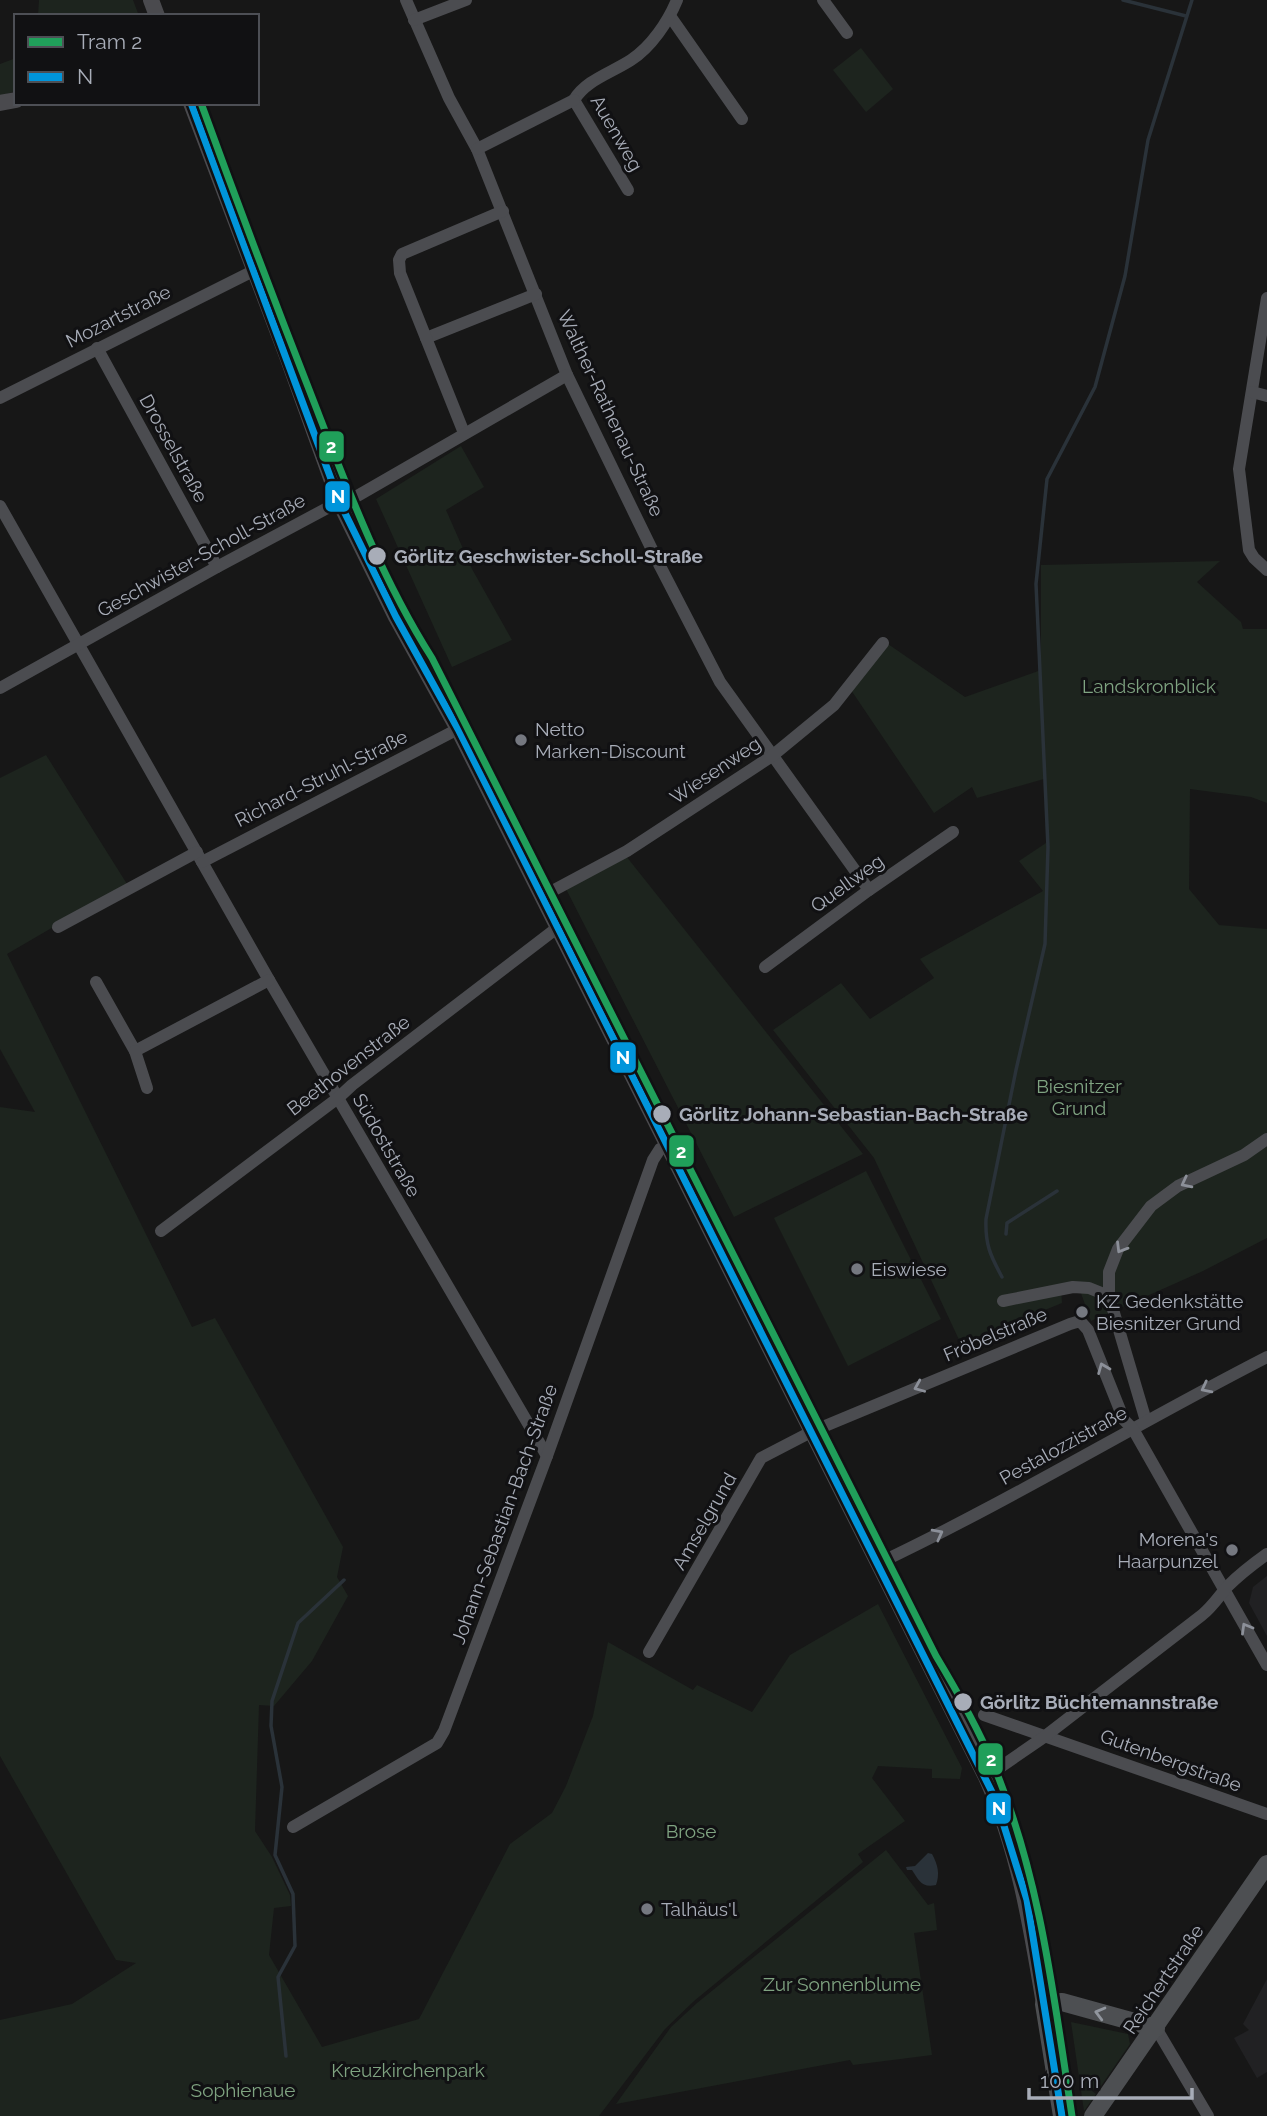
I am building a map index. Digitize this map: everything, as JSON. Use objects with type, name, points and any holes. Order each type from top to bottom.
[{"type":"main road","points":[[192,105],[340,503],[396,617],[458,729],[986,1777],[1007,1832],[1027,1899],[1062,2116]]},
{"type":"main road","name":"Reichertstraße","points":[[1093,2116],[1267,1864]]},
{"type":"main road","points":[[1044,2004],[1062,2002],[1156,2028]]},
{"type":"street","name":"Walther-Rathenau-Straße","points":[[406,0],[449,98],[477,149],[568,375],[660,566],[720,682],[869,890]]},
{"type":"street","points":[[414,20],[466,0]]},
{"type":"street","name":"Auenweg","points":[[628,190],[574,100],[581,88],[638,55],[670,16],[677,0]]},
{"type":"street","points":[[823,0],[847,33]]},
{"type":"street","points":[[670,16],[742,119]]},
{"type":"street","points":[[477,149],[574,100]]},
{"type":"street","points":[[464,433],[400,273],[398,260],[402,254],[503,211]]},
{"type":"street","name":"Mozartstraße","points":[[0,398],[254,270]]},
{"type":"street","points":[[426,338],[536,293]]},
{"type":"street","points":[[1267,298],[1239,469],[1249,550],[1267,570]]},
{"type":"street","name":"Drosselstraße","points":[[97,348],[217,567]]},
{"type":"street","name":"Geschwister-Scholl-Straße","points":[[0,688],[217,567],[352,499],[568,375]]},
{"type":"street","points":[[1252,392],[1267,396]]},
{"type":"street","name":"Südoststraße","points":[[0,506],[269,980],[547,1456]]},
{"type":"street","name":"Wiesenweg","points":[[541,897],[627,851],[772,755],[834,705],[883,643]]},
{"type":"street","name":"Richard-Struhl-Straße","points":[[200,857],[458,729]]},
{"type":"street","name":"Quellweg","points":[[765,967],[953,832]]},
{"type":"street","points":[[58,927],[200,857]]},
{"type":"street","name":"Beethovenstraße","points":[[161,1231],[557,928]]},
{"type":"street","points":[[135,1051],[269,980]]},
{"type":"street","points":[[96,982],[135,1051],[147,1088]]},
{"type":"street","points":[[1146,1421],[1108,1296],[1109,1272],[1118,1249],[1150,1206],[1178,1186],[1244,1155],[1267,1139]]},
{"type":"street","name":"Johann-Sebastian-Bach-Straße","points":[[293,1827],[437,1744],[547,1456],[653,1160],[660,1149],[667,1145]]},
{"type":"street","points":[[1003,1301],[1073,1287],[1089,1288],[1108,1296]]},
{"type":"street","name":"Fröbelstraße","points":[[813,1432],[1080,1321],[1088,1330],[1124,1420],[1133,1429]]},
{"type":"street","name":"Pestalozzistraße","points":[[877,1564],[996,1504],[1267,1357]]},
{"type":"street","points":[[1133,1429],[1267,1665]]},
{"type":"street","name":"Amselgrund","points":[[649,1652],[761,1458],[813,1432]]},
{"type":"street","points":[[986,1777],[1044,1737],[1215,1604],[1224,1590],[1267,1554]]},
{"type":"street","name":"Gutenbergstraße","points":[[984,1715],[1267,1814]]},
{"type":"street","points":[[1156,2028],[1208,2116]]},
{"type":"shaded area","points":[[1267,1576],[1267,1636],[1249,1603],[1253,1587]]},
{"type":"shaded area","points":[[928,1853],[932,1854],[937,1866],[938,1877],[936,1885],[931,1886],[924,1884],[906,1867],[915,1866]]},
{"type":"shaded area","points":[[1267,1979],[1267,2072],[1257,2078],[1234,2038],[1249,2030],[1243,2024]]},
{"type":"green space","points":[[39,0],[133,0],[138,14],[38,14]]},
{"type":"green space","points":[[861,48],[893,89],[866,112],[833,70]]},
{"type":"green space","points":[[14,59],[14,92],[0,96],[0,64]]},
{"type":"green space","points":[[461,446],[484,487],[446,510],[472,569],[512,640],[452,667],[376,499]]},
{"type":"green space","name":"Biesnitzer Grund","points":[[1220,561],[1197,582],[1241,622],[1243,629],[1267,629],[1267,803],[1251,797],[1190,789],[1189,889],[1219,925],[1267,929],[1267,1238],[1203,1271],[1091,1321],[1078,1285],[1061,1288],[1062,1303],[961,1344],[874,1158],[773,1030],[841,983],[870,1019],[934,978],[920,959],[1043,891],[1019,861],[1049,841],[1044,779],[977,798],[972,787],[934,813],[851,690],[888,644],[965,697],[1041,670],[1041,565]]},
{"type":"green space","points":[[46,755],[127,884],[7,954],[192,1327],[215,1318],[343,1547],[337,1577],[348,1596],[312,1661],[274,1706],[259,1705],[255,1831],[272,1857],[290,1895],[291,1906],[274,1908],[269,1955],[322,2047],[419,2019],[510,1844],[552,1813],[566,1786],[593,1716],[608,1642],[693,1690],[697,1685],[752,1712],[790,1655],[878,1604],[962,1768],[960,1779],[932,1778],[932,1769],[878,1766],[872,1778],[905,1821],[858,1854],[863,1862],[694,2001],[665,2029],[599,2116],[0,2116],[0,2020],[72,2004],[136,1963],[116,1960],[0,1756],[0,1107],[35,1112],[0,1049],[0,778]]},
{"type":"green space","points":[[626,856],[863,1154],[734,1217],[566,889]]},
{"type":"green space","name":"Eiswiese","points":[[866,1171],[941,1319],[848,1366],[774,1218]]},
{"type":"green space","name":"Zur Sonnenblume","points":[[886,1850],[928,1905],[934,1903],[937,1930],[914,1933],[932,2055],[853,2065],[850,2060],[616,2104],[671,2027]]},
{"type":"green space","points":[[1071,2022],[1128,2034],[1130,2044],[1101,2086],[1097,2083],[1092,2091],[1096,2094],[1084,2111]]},
{"type":"waterway","points":[[1123,0],[1186,16]]},
{"type":"waterway","points":[[1002,1277],[989,1249],[986,1219],[1045,944],[1048,847],[1036,584],[1047,479],[1095,387],[1125,276],[1148,140],[1192,0]]},
{"type":"waterway","points":[[1006,1234],[1007,1223],[1057,1191]]},
{"type":"waterway","points":[[286,2056],[278,1977],[295,1946],[293,1894],[275,1855],[282,1787],[271,1726],[272,1701],[298,1623],[344,1580]]},
{"type":"tram line","name":"2","points":[[202,105],[325,431],[380,563],[432,658],[993,1764],[1023,1849],[1034,1893],[1072,2116]]},
{"type":"transit line","name":"N","points":[[192,105],[340,503],[396,617],[458,729],[996,1800],[1027,1900],[1062,2116]]},
{"type":"place","name":"Görlitz Geschwister-Scholl-Straße","points":[[377,556]]},
{"type":"place","name":"Netto Marken-Discount","points":[[521,740]]},
{"type":"place","name":"Görlitz Johann-Sebastian-Bach-Straße","points":[[662,1114]]},
{"type":"place","name":"Eiswiese","points":[[857,1269]]},
{"type":"place","name":"KZ Gedenkstätte Biesnitzer Grund","points":[[1082,1312]]},
{"type":"place","name":"Morena's Haarpunzel","points":[[1232,1550]]},
{"type":"place","name":"Görlitz Büchtemannstraße","points":[[963,1702]]},
{"type":"place","name":"Talhäus'l","points":[[647,1909]]},
{"type":"park label","name":"Landskronblick","points":[[1149,686]]},
{"type":"park label","name":"Brose","points":[[691,1831]]},
{"type":"park label","name":"Kreuzkirchenpark","points":[[408,2070]]},
{"type":"park label","name":"Sophienaue","points":[[243,2090]]}]
